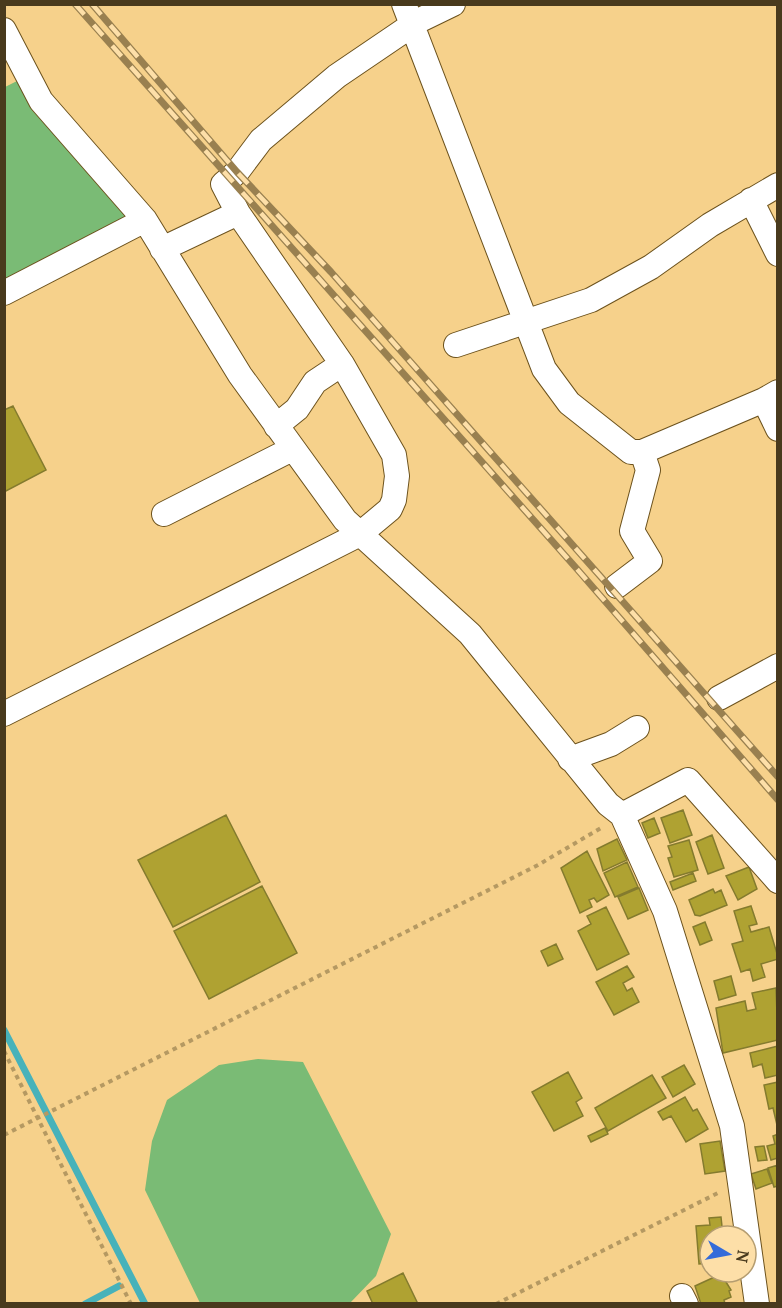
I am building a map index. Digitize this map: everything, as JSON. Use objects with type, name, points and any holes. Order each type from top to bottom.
[{"type":"street","points":[[4,714],[360,534],[390,509],[394,501],[397,465],[342,364],[238,213],[223,184],[237,172],[261,140],[409,15],[453,4]]},
{"type":"street","points":[[409,15],[544,369],[569,403],[631,452],[642,452],[771,396],[777,429]]},
{"type":"street","points":[[4,30],[40,101],[145,220],[240,375],[345,519],[470,634],[570,759],[608,804],[622,816],[665,911],[732,1126],[757,1304]]},
{"type":"street","points":[[456,345],[591,300],[651,267],[710,225],[777,185]]},
{"type":"street","points":[[751,200],[777,254]]},
{"type":"street","points":[[162,249],[238,213]]},
{"type":"street","points":[[4,293],[145,220]]},
{"type":"street","points":[[276,426],[297,409],[315,382],[342,364]]},
{"type":"street","points":[[164,514],[292,449]]},
{"type":"street","points":[[617,586],[650,561],[632,531],[648,470],[642,452]]},
{"type":"street","points":[[719,698],[777,666]]},
{"type":"street","points":[[570,759],[611,744],[637,728]]},
{"type":"street","points":[[622,816],[688,780],[777,881]]},
{"type":"path","points":[[4,1135],[538,865],[622,816]]},
{"type":"path","points":[[4,1051],[131,1304]]},
{"type":"path","points":[[496,1304],[741,1181]]},
{"type":"green space","points":[[17,81],[33,111],[132,219],[5,282],[5,87]]},
{"type":"green space","points":[[258,1059],[303,1062],[391,1234],[376,1276],[350,1303],[200,1303],[145,1190],[152,1141],[167,1100],[219,1065]]},
{"type":"building","points":[[13,406],[46,470],[4,492],[4,410]]},
{"type":"building","points":[[683,810],[692,835],[670,843],[661,818]]},
{"type":"building","points":[[226,815],[260,882],[173,927],[138,860]]},
{"type":"building","points":[[654,818],[660,833],[648,838],[642,823]]},
{"type":"building","points":[[712,835],[724,868],[708,874],[696,842]]},
{"type":"building","points":[[617,839],[627,860],[603,871],[597,849]]},
{"type":"building","points":[[689,840],[698,870],[674,877],[668,858],[672,857],[668,846]]},
{"type":"building","points":[[587,851],[609,895],[597,902],[594,898],[589,900],[592,907],[580,913],[561,868]]},
{"type":"building","points":[[627,862],[638,887],[615,897],[604,873]]},
{"type":"building","points":[[749,867],[757,889],[738,900],[726,876]]},
{"type":"building","points":[[693,873],[696,881],[673,890],[670,882]]},
{"type":"building","points":[[262,886],[297,953],[209,999],[174,931]]},
{"type":"building","points":[[639,888],[648,910],[628,919],[618,897]]},
{"type":"building","points":[[713,889],[715,893],[721,890],[727,905],[700,916],[695,915],[689,900]]},
{"type":"building","points":[[751,906],[757,924],[749,926],[751,932],[769,927],[778,957],[778,959],[761,964],[765,977],[753,981],[750,969],[741,972],[732,944],[743,941],[734,911]]},
{"type":"building","points":[[606,907],[629,954],[597,970],[578,931],[591,924],[587,916]]},
{"type":"building","points":[[705,922],[712,940],[700,945],[693,927]]},
{"type":"building","points":[[556,944],[563,959],[548,966],[541,951]]},
{"type":"building","points":[[627,966],[634,977],[623,983],[627,991],[632,988],[639,1002],[614,1015],[596,982]]},
{"type":"building","points":[[731,976],[736,995],[719,1000],[714,981]]},
{"type":"building","points":[[776,988],[778,1040],[723,1053],[716,1008],[745,1001],[747,1011],[756,1009],[752,993]]},
{"type":"building","points":[[778,1046],[778,1075],[765,1078],[762,1064],[753,1067],[750,1053]]},
{"type":"building","points":[[684,1065],[695,1084],[673,1097],[662,1077]]},
{"type":"building","points":[[568,1072],[582,1098],[576,1102],[583,1116],[554,1131],[532,1092]]},
{"type":"building","points":[[652,1075],[666,1098],[608,1131],[595,1108]]},
{"type":"building","points":[[778,1082],[777,1125],[773,1108],[769,1109],[764,1085]]},
{"type":"building","points":[[685,1097],[693,1111],[697,1109],[708,1129],[686,1142],[671,1116],[663,1120],[658,1112]]},
{"type":"building","points":[[605,1128],[608,1134],[591,1142],[588,1136]]},
{"type":"building","points":[[778,1134],[778,1158],[771,1160],[767,1146],[775,1144],[773,1136]]},
{"type":"building","points":[[720,1141],[725,1171],[705,1174],[700,1144]]},
{"type":"building","points":[[764,1146],[767,1160],[758,1161],[755,1147]]},
{"type":"building","points":[[778,1165],[778,1186],[774,1187],[768,1168]]},
{"type":"building","points":[[767,1169],[772,1183],[756,1189],[751,1174]]},
{"type":"building","points":[[721,1217],[722,1224],[710,1224],[709,1218]]},
{"type":"building","points":[[696,1226],[698,1226],[698,1251]]},
{"type":"building","points":[[403,1273],[418,1304],[373,1304],[367,1291]]},
{"type":"building","points":[[727,1284],[731,1290],[729,1291],[731,1297],[724,1300],[725,1304],[701,1304],[695,1286]]},
{"type":"waterway","points":[[4,1030],[145,1304]]},
{"type":"waterway","points":[[85,1304],[119,1286]]},
{"type":"railway","points":[[75,4],[577,569],[778,800]]},
{"type":"railway","points":[[92,4],[237,172],[331,272],[778,777]]}]
